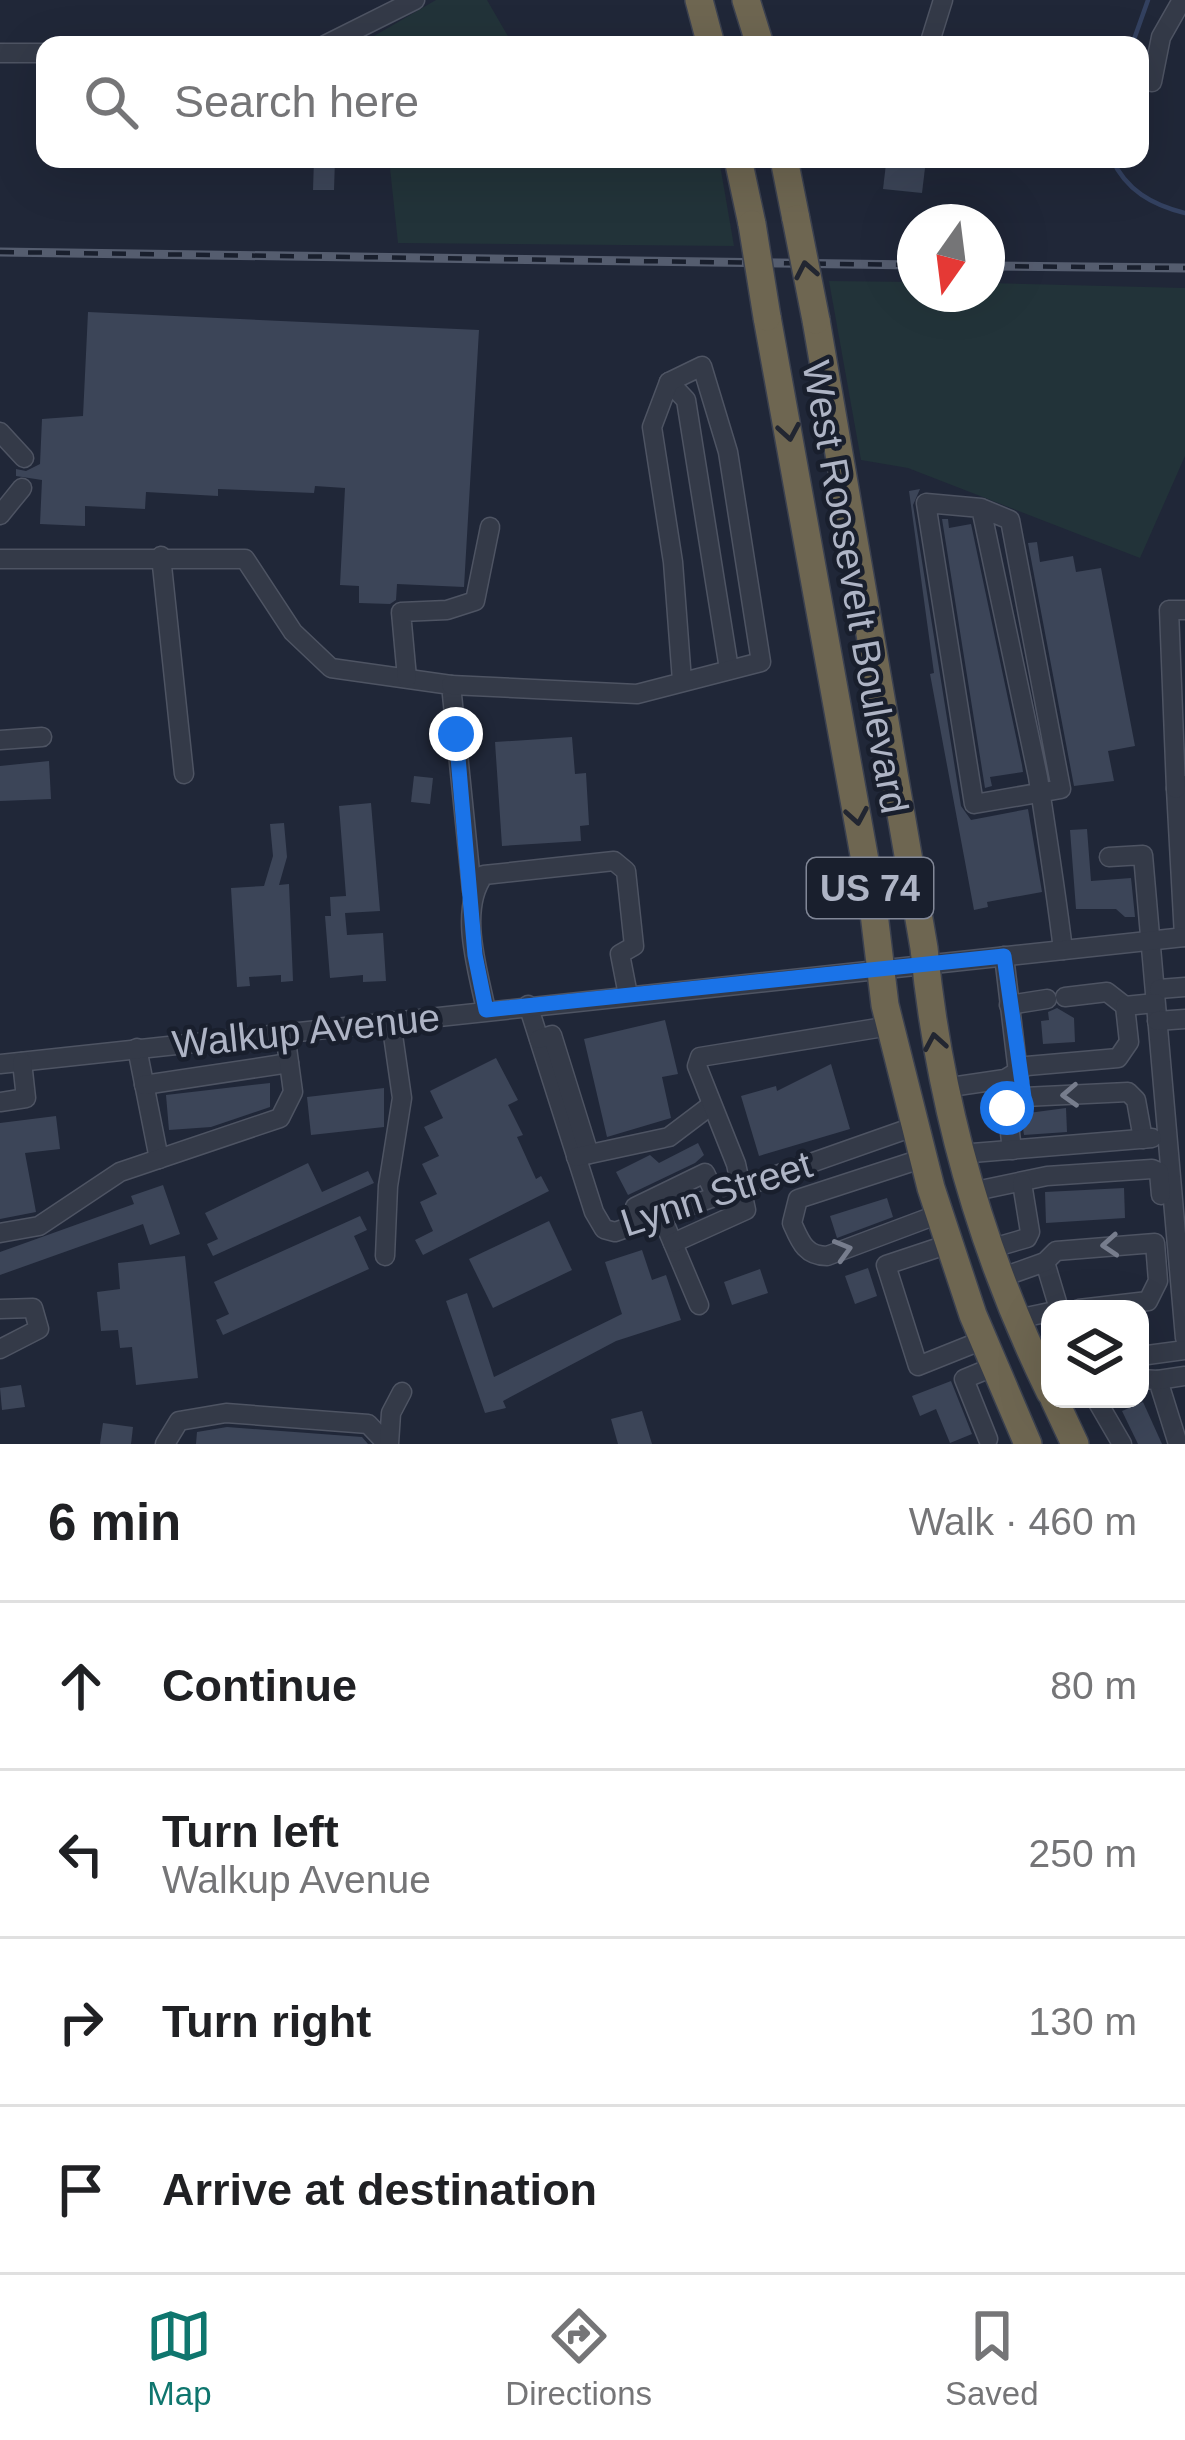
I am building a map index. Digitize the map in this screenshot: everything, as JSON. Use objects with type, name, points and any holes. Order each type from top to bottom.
[{"type":"highway","points":[[699,0],[709,36]]},
{"type":"highway","points":[[746,0],[757,36]]},
{"type":"highway","name":"West Roosevelt Boulevard","points":[[740,168],[890,1026],[939,1214],[988,1353],[1024,1434]]},
{"type":"highway","name":"West Roosevelt Boulevard","points":[[786,168],[816,320],[944,1088],[989,1249],[1041,1370]]},
{"type":"street","points":[[343,36],[415,0]]},
{"type":"street","points":[[931,36],[943,0]]},
{"type":"street","points":[[1152,82],[1161,37],[1182,0]]},
{"type":"street","points":[[0,53],[36,53]]},
{"type":"street","points":[[0,559],[245,559],[293,632],[322,663],[359,674],[604,696],[637,694],[761,662],[728,452],[702,365],[670,382],[652,428],[665,503],[682,681]]},
{"type":"street","points":[[670,382],[686,400],[729,669]]},
{"type":"street","points":[[0,432],[24,458]]},
{"type":"street","points":[[0,515],[22,488]]},
{"type":"street","points":[[665,503],[692,518],[705,536]]},
{"type":"street","points":[[926,503],[981,508],[1010,520],[1061,788],[1040,793],[974,804],[926,503]]},
{"type":"street","points":[[981,508],[1040,793],[1063,950]]},
{"type":"street","points":[[407,678],[401,612],[447,610],[475,601],[490,527]]},
{"type":"street","points":[[161,556],[184,774]]},
{"type":"street","points":[[1184,937],[1169,610],[1185,610]]},
{"type":"street","points":[[451,685],[475,955],[486,1010]]},
{"type":"street","points":[[0,740],[42,737]]},
{"type":"street","points":[[1109,856],[1143,854],[1161,1058],[1175,1131],[1177,1241],[1169,1267],[1149,1300]]},
{"type":"street","points":[[472,891],[484,875],[614,861],[626,871],[632,913],[634,946],[620,954],[628,995]]},
{"type":"street","name":"Walkup Avenue","points":[[0,1064],[1184,937]]},
{"type":"street","points":[[1004,956],[1017,1074],[1024,1097]]},
{"type":"street","points":[[1009,1005],[1107,992],[1125,1006],[1157,1004],[1185,987]]},
{"type":"street","points":[[1157,1004],[1185,1019]]},
{"type":"street","name":"Lynn Street","points":[[528,1005],[604,1229],[614,1232],[916,1126]]},
{"type":"street","points":[[944,1088],[1017,1074],[1028,1066],[1118,1058],[1129,1042],[1125,1006]]},
{"type":"street","points":[[385,1256],[388,1186],[402,1113],[391,1021]]},
{"type":"street","points":[[673,1243],[742,1217],[747,1203],[697,1066],[704,1054],[890,1026]]},
{"type":"street","points":[[0,1233],[39,1226],[120,1172],[280,1118],[293,1091],[285,1033]]},
{"type":"street","points":[[137,1048],[159,1159]]},
{"type":"street","points":[[1161,1058],[1185,1055]]},
{"type":"street","points":[[0,1102],[26,1098],[22,1062]]},
{"type":"street","points":[[144,1085],[289,1063]]},
{"type":"street","points":[[1012,1150],[1007,1108],[1024,1097],[1128,1092],[1136,1100],[1143,1139]]},
{"type":"street","points":[[582,1155],[669,1137],[710,1106]]},
{"type":"street","points":[[960,1154],[1143,1139],[1175,1131]]},
{"type":"street","points":[[846,1150],[855,1178]]},
{"type":"street","points":[[923,1158],[799,1199],[791,1210],[802,1246],[814,1256],[939,1214]]},
{"type":"street","points":[[971,1192],[1124,1171],[1159,1172],[1161,1200],[1177,1186]]},
{"type":"street","points":[[699,1305],[673,1243],[635,1207],[705,1174],[716,1196]]},
{"type":"street","points":[[989,1249],[1027,1238],[1030,1232],[1022,1183]]},
{"type":"street","points":[[1000,1278],[1045,1262],[1056,1251],[1177,1241]]},
{"type":"street","points":[[1155,1243],[1169,1267],[1185,1338]]},
{"type":"street","points":[[950,1244],[886,1265],[918,1366],[988,1353]]},
{"type":"street","points":[[1045,1262],[1056,1300]]},
{"type":"street","points":[[0,1309],[32,1309],[39,1329],[0,1349]]},
{"type":"street","points":[[1017,1319],[1041,1314]]},
{"type":"street","points":[[1149,1355],[1185,1350]]},
{"type":"street","points":[[988,1353],[964,1379],[982,1442],[1024,1434]]},
{"type":"street","points":[[1178,1444],[1149,1380],[1185,1376]]},
{"type":"street","points":[[388,1444],[391,1413],[402,1392]]},
{"type":"street","points":[[1103,1408],[1123,1444]]},
{"type":"street","points":[[169,1436],[188,1417],[226,1413],[368,1424],[388,1444]]},
{"type":"shaded area","points":[[436,0],[487,0],[508,36],[374,36]]},
{"type":"shaded area","points":[[390,168],[721,168],[734,246],[398,243]]},
{"type":"shaded area","points":[[829,281],[897,282],[897,312],[1005,312],[1005,283],[1185,288],[1185,456],[1140,558],[908,468],[861,460]]},
{"type":"building","points":[[314,168],[335,168],[334,190],[313,190]]},
{"type":"building","points":[[886,168],[925,168],[922,193],[883,189]]},
{"type":"building","points":[[88,312],[479,330],[464,587],[397,584],[396,600],[390,604],[359,603],[359,586],[340,585],[345,488],[315,486],[314,493],[218,489],[218,496],[146,492],[145,509],[85,506],[85,526],[40,524],[42,480],[16,476],[16,469],[26,471],[40,464],[42,419],[83,416]]},
{"type":"building","points":[[920,489],[913,505],[961,806],[971,820],[1028,809],[1042,892],[987,902],[988,907],[974,910],[930,674],[934,673],[909,491]]},
{"type":"building","points":[[942,519],[948,519],[949,528],[971,524],[1022,765],[1023,772],[990,777],[992,786],[985,788]]},
{"type":"building","points":[[1037,542],[1040,562],[1073,556],[1076,572],[1101,568],[1135,746],[1108,751],[1114,781],[1074,786],[1028,543]]},
{"type":"building","points":[[572,737],[575,774],[586,773],[589,825],[580,826],[581,841],[502,846],[495,742]]},
{"type":"building","points":[[49,761],[51,799],[0,801],[0,766]]},
{"type":"building","points":[[414,776],[433,778],[430,804],[411,802]]},
{"type":"building","points":[[371,803],[380,911],[345,913],[347,935],[383,933],[386,981],[363,982],[363,975],[330,978],[325,916],[331,916],[330,897],[346,896],[339,806]]},
{"type":"building","points":[[284,823],[287,857],[279,885],[289,884],[293,981],[281,982],[281,975],[249,977],[250,986],[237,987],[231,888],[264,886],[273,856],[270,824]]},
{"type":"building","points":[[1087,829],[1091,881],[1131,878],[1135,917],[1125,917],[1116,909],[1076,909],[1070,830]]},
{"type":"building","points":[[1057,1008],[1074,1018],[1075,1042],[1043,1044],[1041,1021],[1049,1020],[1048,1012]]},
{"type":"building","points":[[665,1020],[678,1074],[662,1077],[671,1118],[607,1137],[584,1039]]},
{"type":"building","points":[[496,1058],[518,1100],[508,1105],[523,1135],[517,1137],[536,1179],[541,1176],[549,1191],[423,1255],[415,1240],[433,1231],[420,1202],[437,1194],[422,1164],[439,1156],[424,1127],[443,1118],[430,1091]]},
{"type":"building","points":[[831,1064],[850,1129],[759,1156],[741,1096],[776,1086],[777,1091]]},
{"type":"building","points":[[270,1083],[270,1107],[211,1127],[169,1130],[166,1095]]},
{"type":"building","points":[[384,1088],[384,1127],[311,1135],[307,1097]]},
{"type":"building","points":[[1066,1108],[1067,1132],[1024,1135],[1021,1114]]},
{"type":"building","points":[[56,1116],[60,1149],[25,1153],[36,1212],[0,1219],[0,1123]]},
{"type":"building","points":[[698,1143],[704,1155],[695,1163],[628,1195],[616,1172],[650,1155],[659,1163]]},
{"type":"building","points":[[308,1163],[322,1192],[368,1171],[374,1183],[213,1256],[207,1244],[218,1239],[205,1213]]},
{"type":"building","points":[[163,1185],[180,1234],[150,1245],[143,1224],[0,1275],[0,1252],[134,1204],[131,1196]]},
{"type":"building","points":[[1124,1188],[1125,1218],[1046,1223],[1045,1192]]},
{"type":"building","points":[[887,1198],[893,1217],[837,1238],[830,1216]]},
{"type":"building","points":[[360,1216],[367,1230],[354,1236],[369,1269],[223,1335],[216,1320],[229,1314],[214,1282]]},
{"type":"building","points":[[549,1221],[572,1270],[493,1308],[469,1259]]},
{"type":"building","points":[[642,1250],[652,1280],[666,1275],[681,1320],[616,1341],[503,1401],[506,1408],[485,1413],[446,1301],[467,1293],[494,1377],[622,1314],[605,1262]]},
{"type":"building","points":[[185,1256],[198,1378],[136,1385],[132,1347],[120,1348],[118,1330],[101,1331],[97,1292],[120,1289],[118,1263]]},
{"type":"building","points":[[868,1268],[877,1296],[855,1304],[845,1276]]},
{"type":"building","points":[[760,1269],[768,1293],[732,1305],[724,1282]]},
{"type":"building","points":[[951,1381],[972,1434],[950,1443],[936,1409],[920,1416],[912,1396]]},
{"type":"building","points":[[21,1385],[25,1407],[2,1410],[0,1388]]},
{"type":"building","points":[[1146,1408],[1162,1444],[1138,1444],[1122,1411]]},
{"type":"building","points":[[642,1411],[652,1444],[618,1444],[611,1419]]},
{"type":"building","points":[[103,1423],[133,1427],[131,1444],[100,1444]]},
{"type":"building","points":[[227,1427],[362,1437],[368,1444],[196,1444],[197,1432]]},
{"type":"waterway","points":[[1135,36],[1148,0]]},
{"type":"waterway","points":[[1118,168],[1141,195],[1185,213]]},
{"type":"railway","points":[[0,252],[897,265]]},
{"type":"railway","points":[[1005,266],[1185,268]]},
{"type":"route","points":[[456,734],[475,955],[486,1010],[839,977],[1004,956],[1017,1074],[1024,1097],[1007,1108]]}]
